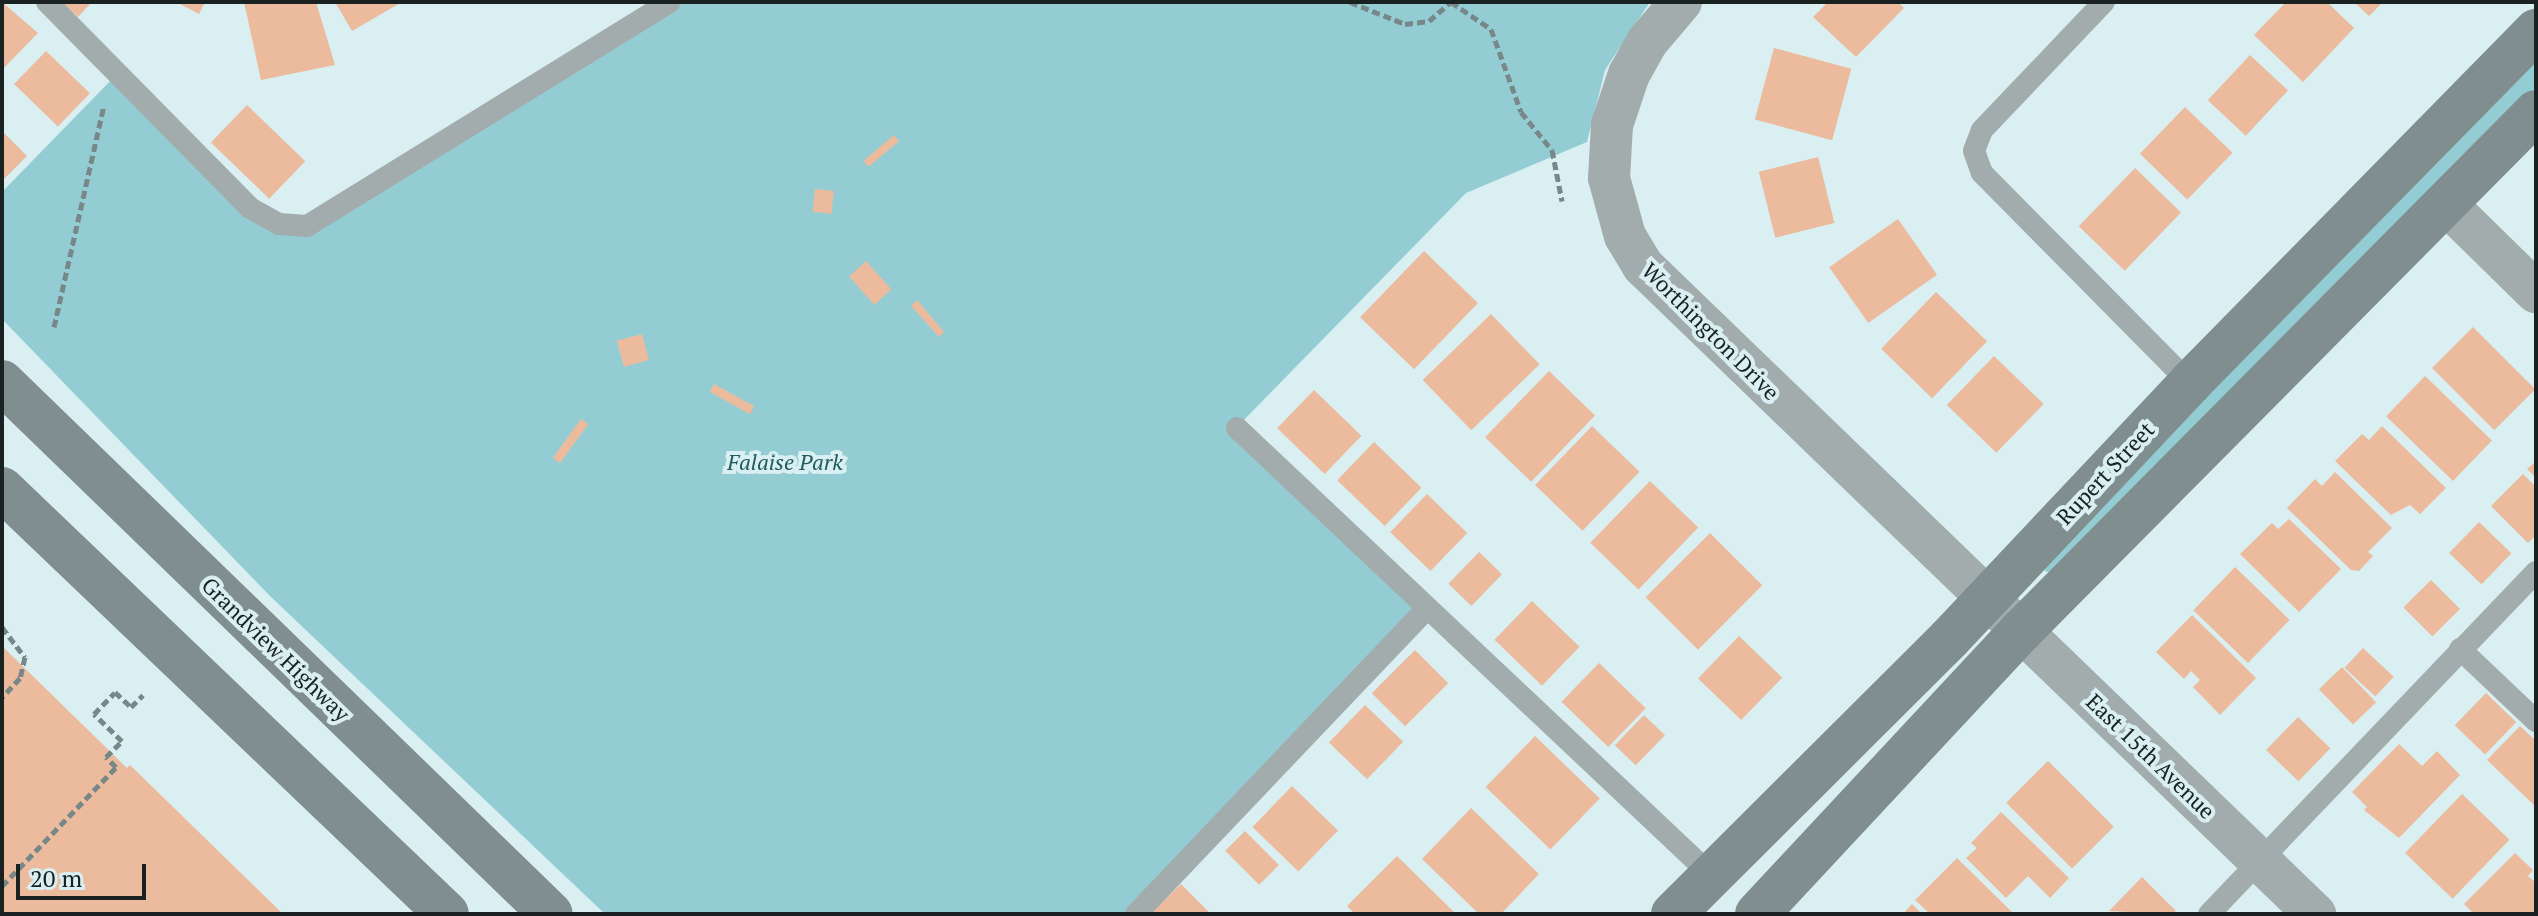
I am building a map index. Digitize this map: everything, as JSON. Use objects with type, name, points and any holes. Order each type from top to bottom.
[{"type":"street","name":"Worthington Drive","points":[[1681,2],[1635,63],[1612,125],[1609,178],[1625,236],[1665,292],[1988,598]]},
{"type":"street","name":"Rupert Street","points":[[1673,914],[1988,598],[2190,383],[2536,31]]},
{"type":"street","points":[[1757,914],[2021,631],[2536,112]]},
{"type":"street","points":[[2446,204],[2536,292]]},
{"type":"street","name":"Grandview Highway","points":[[2,382],[551,914]]},
{"type":"street","points":[[2,489],[447,914]]},
{"type":"street","name":"East 15th Avenue","points":[[1988,598],[2315,914]]},
{"type":"lane","points":[[47,2],[250,208],[279,224],[307,226],[669,2]]},
{"type":"lane","points":[[2104,2],[1982,130],[1974,151],[1982,173],[2190,383]]},
{"type":"lane","points":[[1237,428],[1712,876]]},
{"type":"lane","points":[[2209,914],[2536,572]]},
{"type":"lane","points":[[1136,914],[1426,609]]},
{"type":"lane","points":[[2460,649],[2536,721]]},
{"type":"path","points":[[1350,2],[1405,24],[1429,21],[1451,2],[1491,29],[1521,112],[1552,150],[1562,201]]},
{"type":"path","points":[[54,327],[99,120],[118,73]]},
{"type":"path","points":[[2,627],[25,657],[20,678],[2,697]]},
{"type":"path","points":[[2,886],[116,767],[106,757],[122,741],[94,714],[115,692],[131,707],[143,695]]},
{"type":"green space","name":"Falaise Park","points":[[669,2],[1650,2],[1605,70],[1587,142],[1466,193],[1237,427],[1426,609],[1136,914],[605,914],[270,596],[2,319],[2,192],[118,73],[250,208],[307,226]]},
{"type":"green space","points":[[2536,50],[2536,87],[2064,569],[2046,572],[2041,564]]},
{"type":"building","points":[[2,2],[38,33],[2,70]]},
{"type":"building","points":[[62,2],[92,2],[78,17]]},
{"type":"building","points":[[176,2],[205,2],[199,14]]},
{"type":"building","points":[[244,2],[316,2],[335,65],[261,80]]},
{"type":"building","points":[[335,2],[402,2],[352,31]]},
{"type":"building","points":[[1828,2],[1898,2],[1904,8],[1856,57],[1813,17]]},
{"type":"building","points":[[2286,2],[2327,2],[2354,28],[2303,82],[2254,35]]},
{"type":"building","points":[[2354,2],[2383,2],[2369,16]]},
{"type":"building","points":[[1774,48],[1851,69],[1832,140],[1755,119]]},
{"type":"building","points":[[46,51],[90,93],[58,126],[14,84]]},
{"type":"building","points":[[2250,55],[2288,90],[2246,136],[2208,100]]},
{"type":"building","points":[[247,105],[305,161],[269,199],[211,142]]},
{"type":"building","points":[[2185,107],[2232,153],[2187,200],[2140,154]]},
{"type":"building","points":[[2,131],[27,156],[2,181]]},
{"type":"building","points":[[894,135],[899,141],[869,167],[863,161]]},
{"type":"building","points":[[1818,157],[1834,223],[1775,238],[1759,172]]},
{"type":"building","points":[[2135,168],[2181,212],[2125,271],[2079,226]]},
{"type":"building","points":[[815,189],[834,191],[831,214],[813,212]]},
{"type":"building","points":[[1898,219],[1937,275],[1868,323],[1829,267]]},
{"type":"building","points":[[1424,251],[1478,303],[1414,369],[1360,317]]},
{"type":"building","points":[[866,261],[891,289],[874,305],[849,276]]},
{"type":"building","points":[[1936,292],[1987,341],[1932,398],[1881,349]]},
{"type":"building","points":[[917,300],[944,332],[939,337],[911,306]]},
{"type":"building","points":[[1491,314],[1540,364],[1471,430],[1423,380]]},
{"type":"building","points":[[2473,327],[2535,389],[2494,430],[2432,368]]},
{"type":"building","points":[[642,334],[649,360],[624,367],[617,341]]},
{"type":"building","points":[[1994,356],[2044,404],[1996,453],[1947,405]]},
{"type":"building","points":[[1549,371],[1595,415],[1531,482],[1485,437]]},
{"type":"building","points":[[2425,376],[2492,441],[2453,481],[2386,416]]},
{"type":"building","points":[[714,384],[754,406],[750,414],[710,392]]},
{"type":"building","points":[[1314,390],[1361,436],[1325,474],[1277,428]]},
{"type":"building","points":[[581,419],[588,424],[560,463],[553,458]]},
{"type":"building","points":[[1592,426],[1639,472],[1583,531],[1535,485]]},
{"type":"building","points":[[2382,426],[2446,488],[2420,514],[2410,505],[2391,515],[2335,461],[2362,434],[2369,440]]},
{"type":"building","points":[[1374,442],[1421,488],[1385,526],[1337,480]]},
{"type":"building","points":[[2536,461],[2536,478],[2527,469]]},
{"type":"building","points":[[2335,472],[2392,528],[2368,552],[2373,556],[2359,571],[2351,570],[2287,508],[2315,479],[2322,486]]},
{"type":"building","points":[[2523,474],[2536,487],[2536,535],[2528,543],[2491,506]]},
{"type":"building","points":[[1650,481],[1698,528],[1638,589],[1590,543]]},
{"type":"building","points":[[1427,494],[1467,533],[1430,571],[1390,532]]},
{"type":"building","points":[[2289,519],[2341,569],[2299,612],[2240,554],[2272,523],[2278,529]]},
{"type":"building","points":[[2479,522],[2511,553],[2481,584],[2449,553]]},
{"type":"building","points":[[1710,533],[1762,585],[1698,650],[1646,597]]},
{"type":"building","points":[[1479,552],[1502,574],[1471,606],[1448,584]]},
{"type":"building","points":[[2235,567],[2290,620],[2248,663],[2193,610]]},
{"type":"building","points":[[2431,580],[2460,609],[2432,637],[2403,608]]},
{"type":"building","points":[[1532,601],[1579,647],[1542,686],[1494,640]]},
{"type":"building","points":[[2192,615],[2256,678],[2220,715],[2193,687],[2200,680],[2191,671],[2184,679],[2156,652]]},
{"type":"building","points":[[1739,636],[1782,678],[1741,720],[1698,678]]},
{"type":"building","points":[[2,646],[127,768],[130,765],[283,914],[2,914]]},
{"type":"building","points":[[2363,648],[2394,677],[2375,696],[2345,668]]},
{"type":"building","points":[[1415,650],[1448,683],[1405,726],[1372,693]]},
{"type":"building","points":[[1599,663],[1646,708],[1608,747],[1561,702]]},
{"type":"building","points":[[2342,667],[2376,702],[2353,724],[2319,689]]},
{"type":"building","points":[[2486,693],[2516,722],[2485,755],[2455,725]]},
{"type":"building","points":[[1365,705],[1403,742],[1367,779],[1329,742]]},
{"type":"building","points":[[1644,715],[1665,735],[1636,765],[1615,745]]},
{"type":"building","points":[[2298,717],[2330,748],[2298,781],[2266,750]]},
{"type":"building","points":[[2520,726],[2536,741],[2536,807],[2487,760]]},
{"type":"building","points":[[1535,736],[1600,799],[1550,850],[1486,787]]},
{"type":"building","points":[[2399,744],[2422,766],[2437,751],[2460,775],[2399,838],[2364,810],[2367,807],[2352,792]]},
{"type":"building","points":[[2048,761],[2114,827],[2072,868],[2006,803]]},
{"type":"building","points":[[1292,786],[1338,830],[1298,871],[1252,827]]},
{"type":"building","points":[[2462,794],[2509,840],[2453,899],[2405,853]]},
{"type":"building","points":[[1471,808],[1539,874],[1501,914],[1479,914],[1422,859]]},
{"type":"building","points":[[2001,812],[2069,878],[2050,898],[2028,876],[2006,898],[1966,858],[1977,848],[1971,843]]},
{"type":"building","points":[[1245,831],[1279,865],[1259,885],[1225,851]]},
{"type":"building","points":[[2515,853],[2533,870],[2528,876],[2536,883],[2536,914],[2474,914],[2464,904]]},
{"type":"building","points":[[1397,856],[1456,914],[1355,914],[1347,906]]},
{"type":"building","points":[[1957,858],[2014,914],[1930,914],[1915,900]]},
{"type":"building","points":[[2142,877],[2176,911],[2172,914],[2109,911]]},
{"type":"building","points":[[1181,884],[1211,914],[1150,914]]},
{"type":"building","points":[[1912,904],[1922,914],[1903,914]]}]
